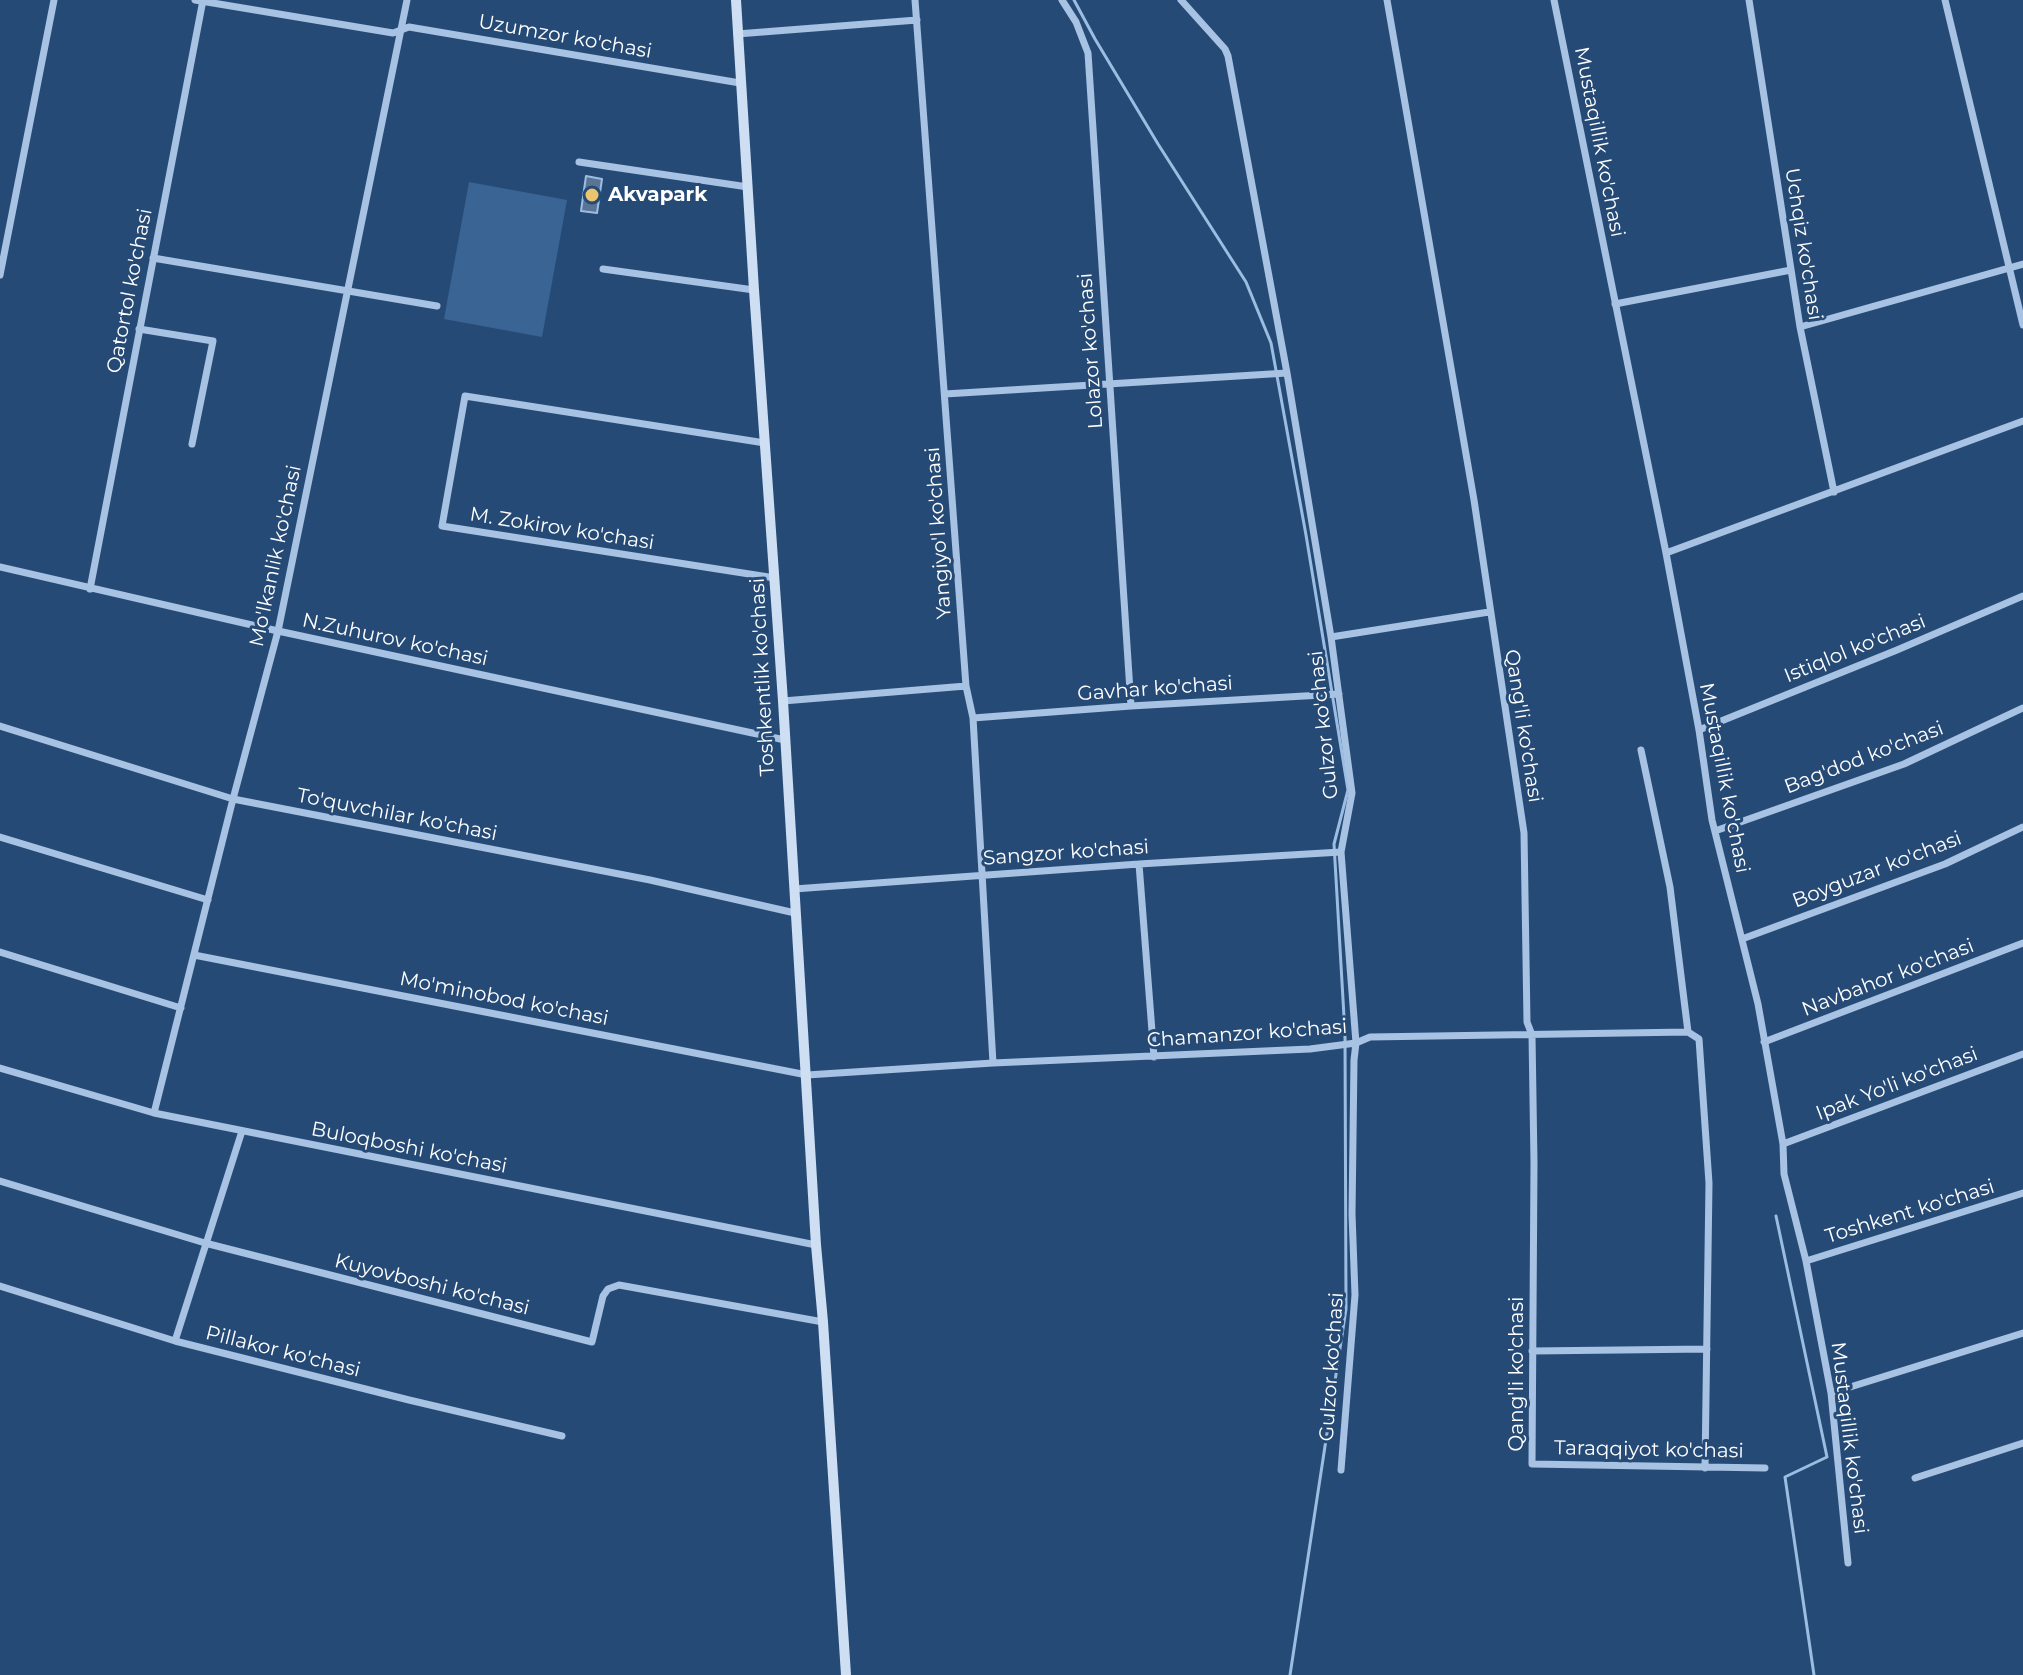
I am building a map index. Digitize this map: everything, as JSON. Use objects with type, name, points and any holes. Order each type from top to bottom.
[{"type":"main road","name":"Toshkentlik ko'chasi","points":[[736,0],[846,1675]]},
{"type":"street","points":[[0,275],[54,0]]},
{"type":"street","name":"Mo'lkanlik ko'chasi","points":[[154,1113],[278,631],[407,0]]},
{"type":"street","name":"Yangiyo'l ko'chasi","points":[[915,0],[966,686],[973,718],[993,1063]]},
{"type":"street","name":"Lolazor ko'chasi","points":[[1062,0],[1076,22],[1088,53],[1131,706]]},
{"type":"street","name":"Gulzor ko'chasi","points":[[1181,0],[1228,56],[1287,373],[1331,637],[1352,793],[1341,852],[1356,1043],[1352,1214],[1355,1295],[1341,1470]]},
{"type":"street","name":"Qang'li ko'chasi","points":[[1387,0],[1474,500],[1524,833],[1527,1022],[1532,1035],[1534,1163],[1532,1464]]},
{"type":"street","name":"Mustaqillik ko'chasi","points":[[1554,0],[1666,553],[1715,831],[1758,1004],[1783,1144],[1784,1174],[1806,1261],[1831,1393],[1848,1563]]},
{"type":"street","name":"Uchqiz ko'chasi","points":[[1749,0],[1800,327],[1834,492]]},
{"type":"street","points":[[1945,0],[2023,325]]},
{"type":"street","name":"Uzumzor ko'chasi","points":[[200,1],[393,33],[409,27],[740,83]]},
{"type":"street","name":"Qatortol ko'chasi","points":[[90,589],[200,1]]},
{"type":"street","points":[[737,34],[917,20]]},
{"type":"street","points":[[579,162],[748,187]]},
{"type":"street","points":[[153,258],[437,306]]},
{"type":"street","points":[[1800,327],[2023,264]]},
{"type":"street","points":[[603,269],[754,290]]},
{"type":"street","points":[[1615,304],[1791,270]]},
{"type":"street","points":[[139,329],[213,341],[192,444]]},
{"type":"street","points":[[945,394],[1287,373]]},
{"type":"street","name":"M. Zokirov ko'chasi","points":[[765,443],[465,396],[442,526],[775,578]]},
{"type":"street","points":[[1666,553],[2023,421]]},
{"type":"street","name":"N.Zuhurov ko'chasi","points":[[0,567],[278,631],[785,740]]},
{"type":"street","name":"Istiqlol ko'chasi","points":[[1699,730],[2023,596]]},
{"type":"street","points":[[1331,637],[1489,612]]},
{"type":"street","points":[[783,701],[966,686]]},
{"type":"street","name":"Gavhar ko'chasi","points":[[973,718],[1339,694]]},
{"type":"street","name":"Bag'dod ko'chasi","points":[[1715,831],[1904,764],[2023,708]]},
{"type":"street","name":"To'quvchilar ko'chasi","points":[[0,726],[233,799],[650,880],[795,913]]},
{"type":"street","points":[[1641,750],[1670,887],[1688,1032],[1699,1039],[1709,1183],[1705,1468]]},
{"type":"street","name":"Boyguzar ko'chasi","points":[[1742,939],[1945,864],[2023,827]]},
{"type":"street","points":[[0,837],[208,900]]},
{"type":"street","name":"Sangzor ko'chasi","points":[[794,889],[1341,852]]},
{"type":"street","points":[[1139,864],[1154,1057]]},
{"type":"street","name":"Navbahor ko'chasi","points":[[1764,1042],[2023,943]]},
{"type":"street","points":[[0,952],[181,1008]]},
{"type":"street","name":"Mo'minobod ko'chasi","points":[[194,955],[807,1075]]},
{"type":"street","name":"Chamanzor ko'chasi","points":[[807,1075],[1310,1049],[1356,1043],[1370,1037],[1688,1032]]},
{"type":"street","name":"Ipak Yo'li ko'chasi","points":[[1783,1144],[2023,1054]]},
{"type":"street","name":"Buloqboshi ko'chasi","points":[[0,1068],[154,1113],[816,1245]]},
{"type":"street","points":[[175,1341],[242,1131]]},
{"type":"street","name":"Kuyovboshi ko'chasi","points":[[0,1181],[205,1243],[592,1342],[603,1296],[608,1289],[619,1285],[823,1322]]},
{"type":"street","name":"Toshkent ko'chasi","points":[[1806,1261],[2023,1193]]},
{"type":"street","name":"Pillakor ko'chasi","points":[[0,1286],[175,1341],[562,1436]]},
{"type":"street","points":[[1831,1393],[2023,1333]]},
{"type":"street","points":[[1532,1351],[1707,1349]]},
{"type":"street","points":[[1915,1478],[2023,1443]]},
{"type":"street","name":"Taraqqiyot ko'chasi","points":[[1532,1464],[1765,1468]]},
{"type":"shaded area","name":"Akvapark","points":[[586,176],[602,179],[597,213],[581,211]]},
{"type":"shaded area","points":[[469,182],[567,200],[542,337],[444,319]]},
{"type":"waterway","points":[[1074,0],[1158,144],[1246,282],[1271,343],[1348,790],[1334,844],[1345,1034],[1346,1309],[1290,1675]]},
{"type":"waterway","points":[[1776,1216],[1827,1457],[1785,1477],[1814,1675]]},
{"type":"place","name":"Akvapark","points":[[592,195]]}]
